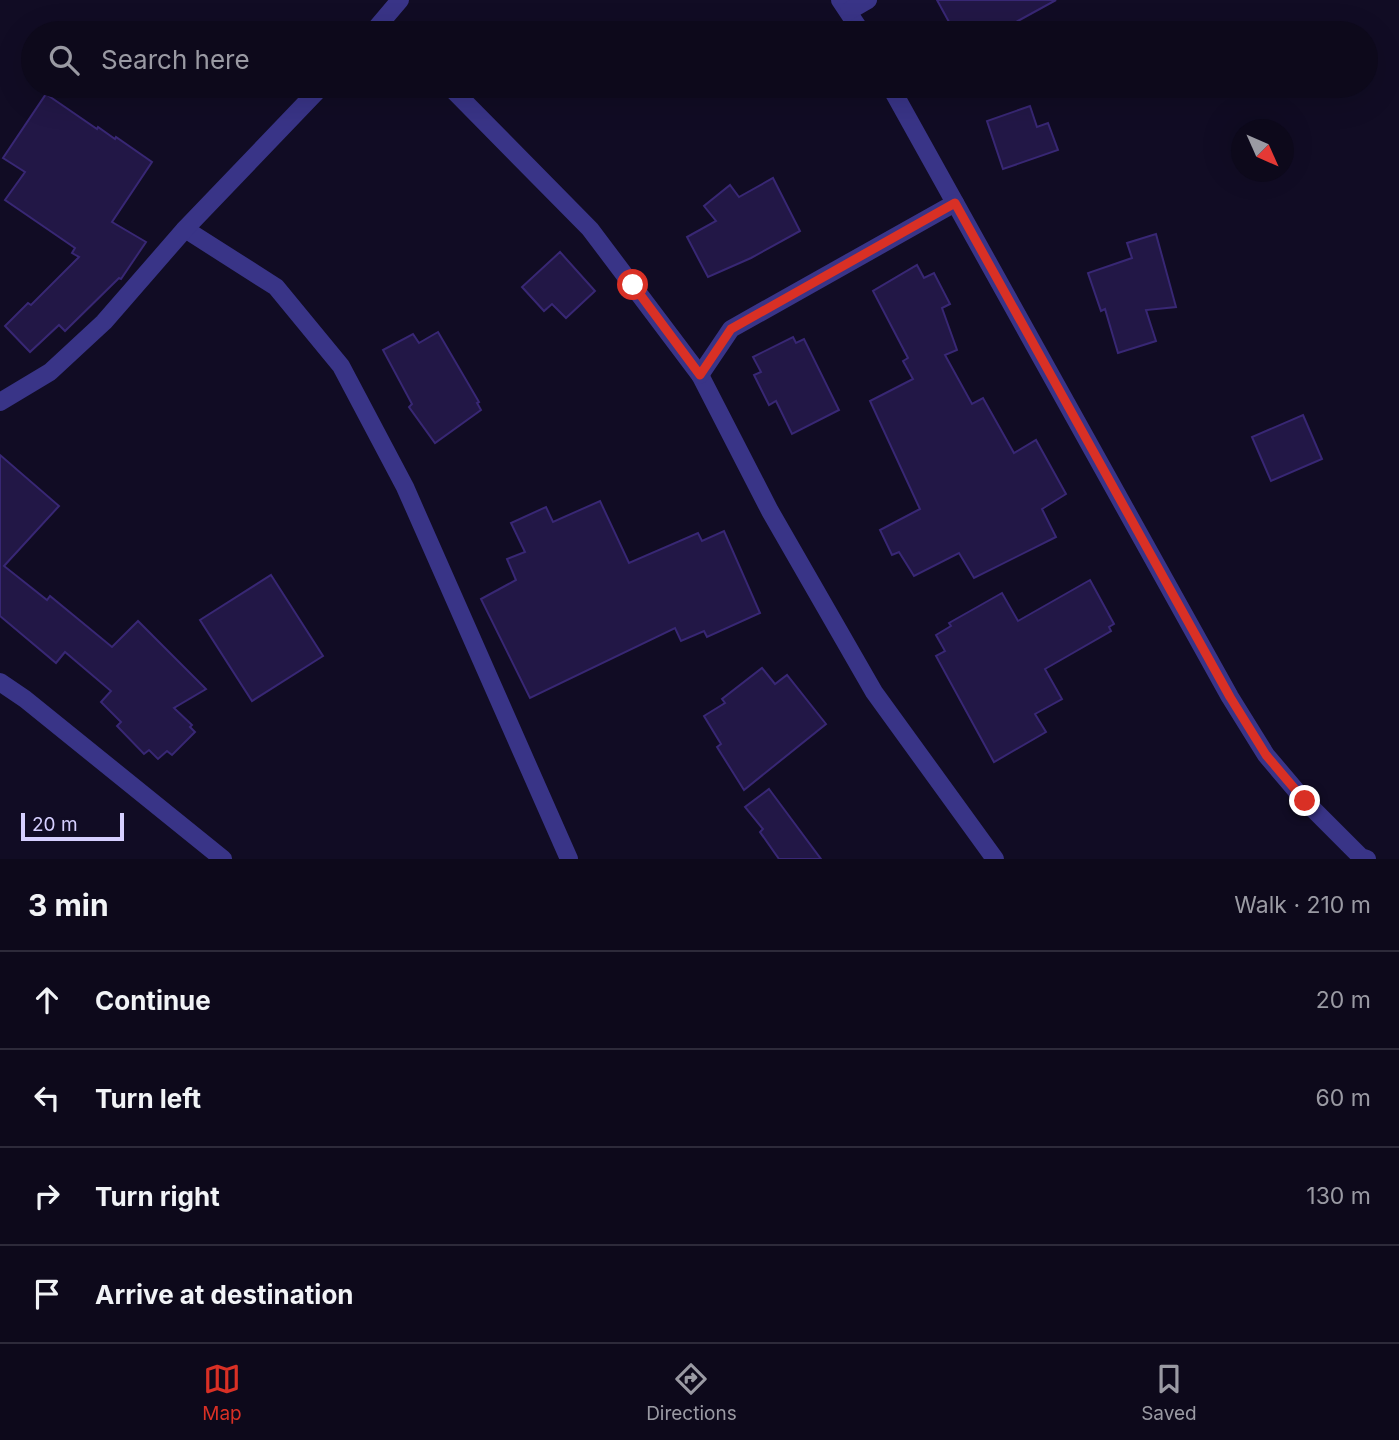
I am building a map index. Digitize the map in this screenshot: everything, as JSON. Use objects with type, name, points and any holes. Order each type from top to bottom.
[{"type":"street","points":[[385,20],[400,0]]},
{"type":"street","points":[[854,21],[845,6],[868,0]]},
{"type":"street","points":[[0,402],[50,372],[104,322],[185,229],[311,98]]},
{"type":"street","points":[[461,98],[590,229],[700,375],[770,511],[874,692],[995,859]]},
{"type":"street","points":[[897,98],[1223,685],[1259,743],[1305,801],[1361,857],[1367,859]]},
{"type":"street","points":[[700,375],[731,329],[955,203]]},
{"type":"street","points":[[185,229],[276,287],[341,366],[405,488],[569,859]]},
{"type":"street","points":[[0,682],[25,699],[223,859]]},
{"type":"building","points":[[937,0],[1056,0],[1018,21],[948,21]]},
{"type":"building","points":[[43,98],[52,98],[152,162],[112,222],[146,242],[121,279],[65,331],[59,325],[30,352],[5,326],[28,303],[31,305],[79,257],[72,253],[75,248],[5,200],[25,172],[3,158]]},
{"type":"building","points":[[1030,106],[1037,127],[1048,123],[1058,150],[1003,169],[987,121]]},
{"type":"building","points":[[773,178],[800,231],[751,258],[708,277],[687,237],[716,221],[704,206],[730,185],[739,197]]},
{"type":"building","points":[[1156,234],[1176,307],[1146,310],[1156,341],[1118,353],[1105,309],[1101,311],[1088,273],[1132,258],[1127,243]]},
{"type":"building","points":[[560,252],[595,291],[566,318],[552,304],[544,311],[522,287]]},
{"type":"building","points":[[917,265],[924,278],[934,273],[950,304],[942,308],[957,350],[945,355],[972,404],[983,398],[1014,453],[1036,440],[1066,494],[1042,509],[1056,537],[974,578],[959,553],[914,576],[899,552],[892,555],[880,530],[920,509],[870,401],[913,379],[903,361],[908,358],[873,291]]},
{"type":"building","points":[[438,332],[479,402],[477,403],[481,410],[435,443],[409,407],[412,404],[383,350],[413,334],[419,343]]},
{"type":"building","points":[[793,337],[796,343],[804,339],[839,410],[792,434],[776,401],[769,405],[754,375],[761,372],[753,357]]},
{"type":"building","points":[[1303,415],[1322,459],[1271,481],[1252,437]]},
{"type":"building","points":[[0,455],[59,506],[4,566],[47,600],[50,596],[112,647],[138,621],[206,689],[174,708],[192,725],[190,727],[195,732],[172,755],[167,751],[158,759],[149,750],[144,754],[117,726],[121,722],[101,702],[111,691],[65,652],[56,663],[0,616]]},
{"type":"building","points":[[600,501],[629,563],[698,533],[702,541],[724,531],[760,613],[707,637],[704,631],[681,641],[675,628],[530,698],[481,599],[516,580],[507,559],[525,552],[511,523],[546,507],[553,522]]},
{"type":"building","points":[[271,575],[323,656],[252,701],[200,620]]},
{"type":"building","points":[[1090,580],[1114,624],[1109,627],[1111,631],[1045,669],[1062,699],[1035,714],[1046,732],[994,762],[936,656],[945,651],[936,635],[951,626],[949,623],[1002,593],[1018,621]]},
{"type":"building","points":[[762,668],[775,684],[787,675],[826,724],[744,790],[717,747],[721,744],[704,716],[725,703],[722,699]]},
{"type":"building","points":[[769,789],[821,859],[779,859],[760,832],[763,829],[745,807]]},
{"type":"route","points":[[633,285],[700,375],[731,329],[955,203],[1230,697],[1266,755],[1305,801]]}]
